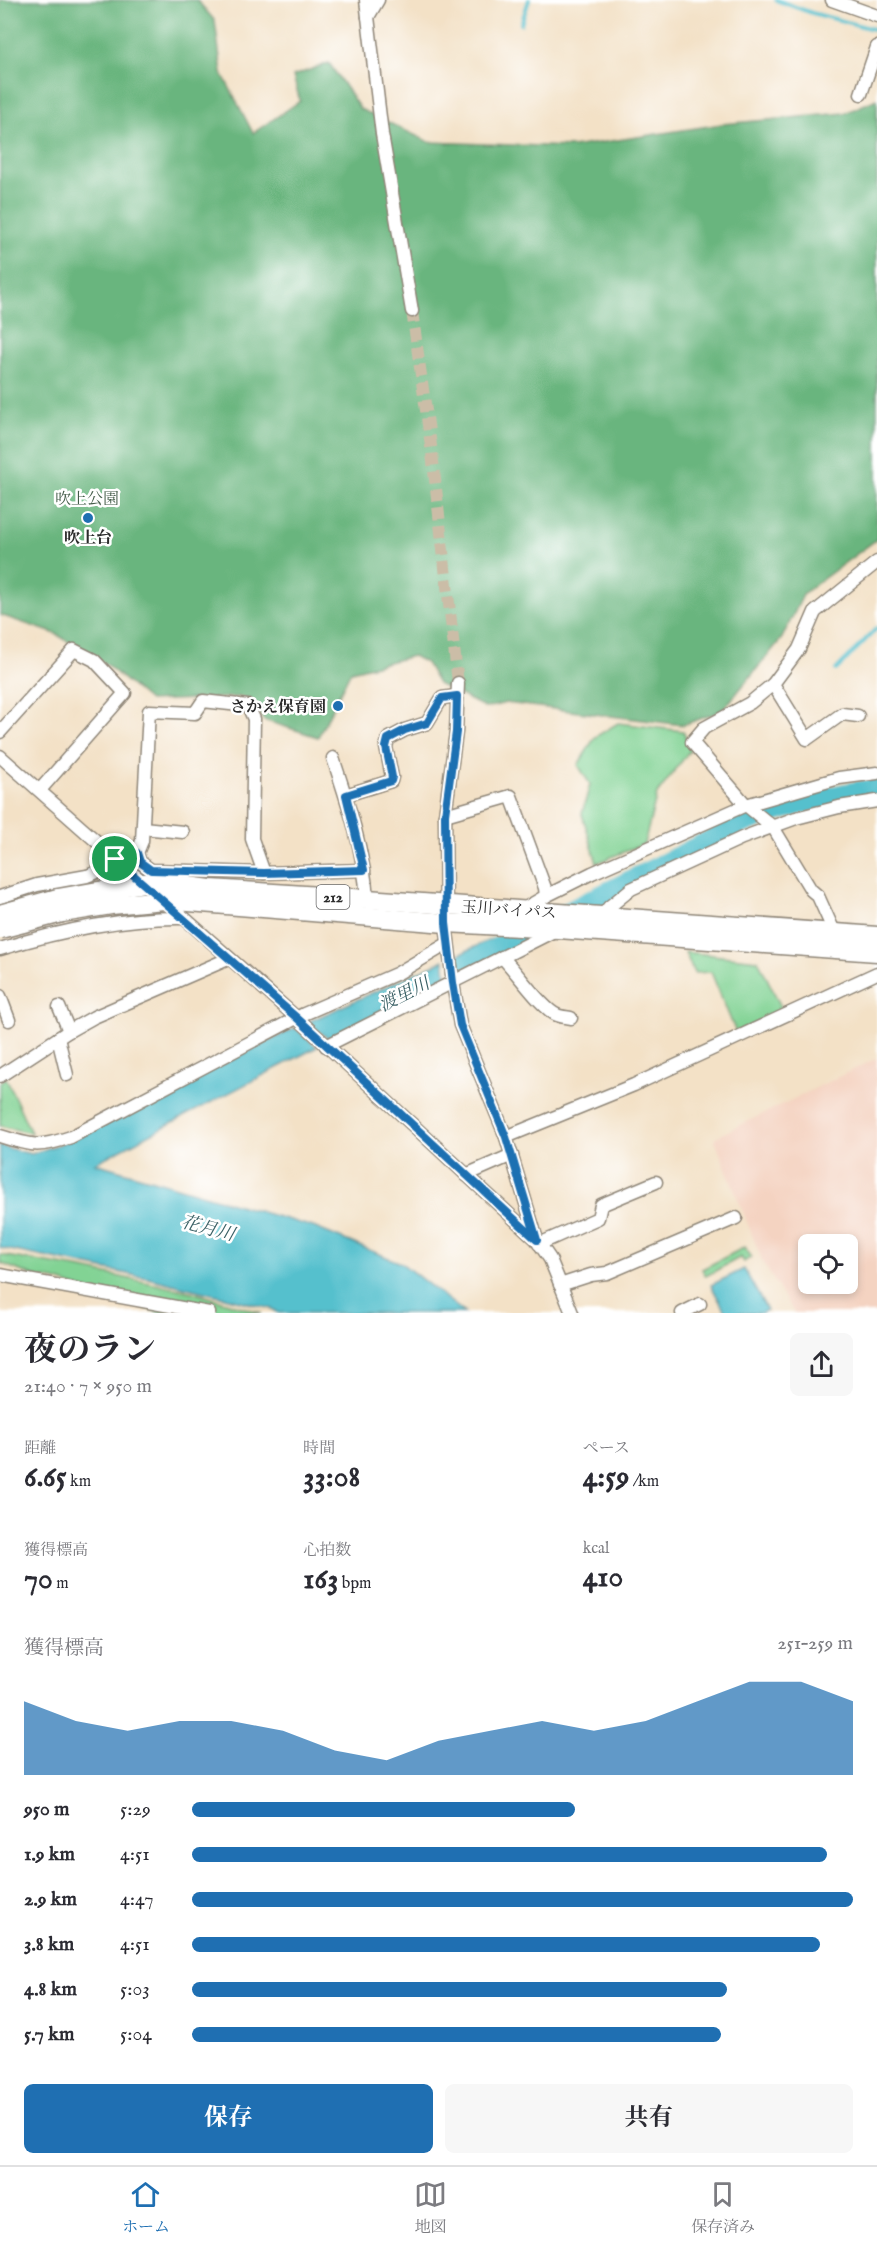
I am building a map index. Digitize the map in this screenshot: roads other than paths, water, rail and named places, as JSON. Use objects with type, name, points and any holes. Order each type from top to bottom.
[{"type":"highway","name":"玉川バイパス","points":[[0,930],[60,906],[144,883],[172,884],[210,890],[367,899],[498,926],[558,929],[602,924],[839,941],[877,936]]},
{"type":"highway","name":"玉川バイパス","points":[[0,914],[60,906],[111,905],[164,900],[445,914],[521,911],[583,915],[602,924]]},
{"type":"highway","name":"玉川バイパス","points":[[839,941],[877,952]]},
{"type":"street","points":[[366,0],[382,134],[412,311]]},
{"type":"street","points":[[368,17],[378,0]]},
{"type":"street","points":[[832,0],[877,16]]},
{"type":"street","points":[[861,93],[877,47]]},
{"type":"street","points":[[839,941],[818,896],[811,890],[772,827],[746,805],[692,742],[704,728],[750,704],[773,684],[799,649],[815,612],[876,563]]},
{"type":"street","points":[[0,732],[74,650],[94,660],[125,693],[40,790]]},
{"type":"street","points":[[458,683],[456,732],[445,815],[447,944],[460,1025],[506,1137],[538,1242]]},
{"type":"street","points":[[773,684],[807,739],[842,714],[858,716]]},
{"type":"street","points":[[346,795],[391,781],[386,747],[388,739],[405,730],[427,723],[442,698],[457,696]]},
{"type":"street","points":[[264,873],[252,839],[254,719],[248,706],[203,701],[195,713],[149,711],[142,841],[137,853],[140,862],[151,870],[264,873],[364,870]]},
{"type":"street","points":[[0,756],[300,1021],[538,1242],[550,1260],[572,1313]]},
{"type":"street","points":[[333,758],[346,795],[364,870],[367,899]]},
{"type":"street","points":[[521,911],[546,896],[746,805],[839,777],[877,773]]},
{"type":"street","points":[[445,815],[511,796],[546,896]]},
{"type":"street","points":[[602,924],[609,907],[631,889],[731,843],[796,818],[839,807],[877,801]]},
{"type":"street","points":[[143,828],[183,832]]},
{"type":"street","points":[[0,897],[37,885],[87,876],[95,873],[105,862],[137,853]]},
{"type":"street","points":[[37,885],[50,935]]},
{"type":"street","points":[[0,949],[50,935],[120,922],[183,918]]},
{"type":"street","points":[[326,1046],[558,929]]},
{"type":"street","points":[[0,1136],[31,1146],[47,1145],[71,1137],[398,973],[447,944]]},
{"type":"street","points":[[502,957],[546,1008],[556,1015],[571,1018]]},
{"type":"street","points":[[0,1077],[63,1034],[109,1011],[228,959]]},
{"type":"street","points":[[506,1137],[634,1085],[877,973]]},
{"type":"street","points":[[0,996],[9,1020]]},
{"type":"street","points":[[58,1007],[67,1075]]},
{"type":"street","points":[[466,1175],[512,1155]]},
{"type":"street","points":[[538,1242],[598,1218],[601,1205],[656,1182]]},
{"type":"street","points":[[560,1285],[591,1275],[607,1273],[736,1218]]},
{"type":"street","points":[[0,1275],[172,1310],[209,1313]]},
{"type":"water","points":[[492,939],[517,941],[456,974],[455,956]]},
{"type":"water","points":[[444,960],[447,980],[330,1040],[308,1022]]},
{"type":"water","name":"花月川","points":[[295,1028],[317,1047],[95,1163],[313,1227],[401,1263],[465,1313],[279,1313],[272,1309],[152,1279],[0,1248],[0,1146],[31,1154],[71,1140]]},
{"type":"water","points":[[744,1269],[767,1310],[761,1313],[726,1313],[711,1285]]},
{"type":"waterway","points":[[521,24],[529,0]]},
{"type":"waterway","points":[[776,0],[812,13],[877,30]]},
{"type":"waterway","points":[[836,670],[877,628]]},
{"type":"waterway","name":"渡里川","points":[[485,954],[746,822],[810,801],[877,789]]},
{"type":"tunnel","points":[[412,311],[432,453],[458,683]]},
{"type":"place","name":"吹上台","points":[[88,518]]},
{"type":"place","name":"さかえ保育園","points":[[338,706]]},
{"type":"park label","name":"吹上公園","points":[[87,498]]}]
